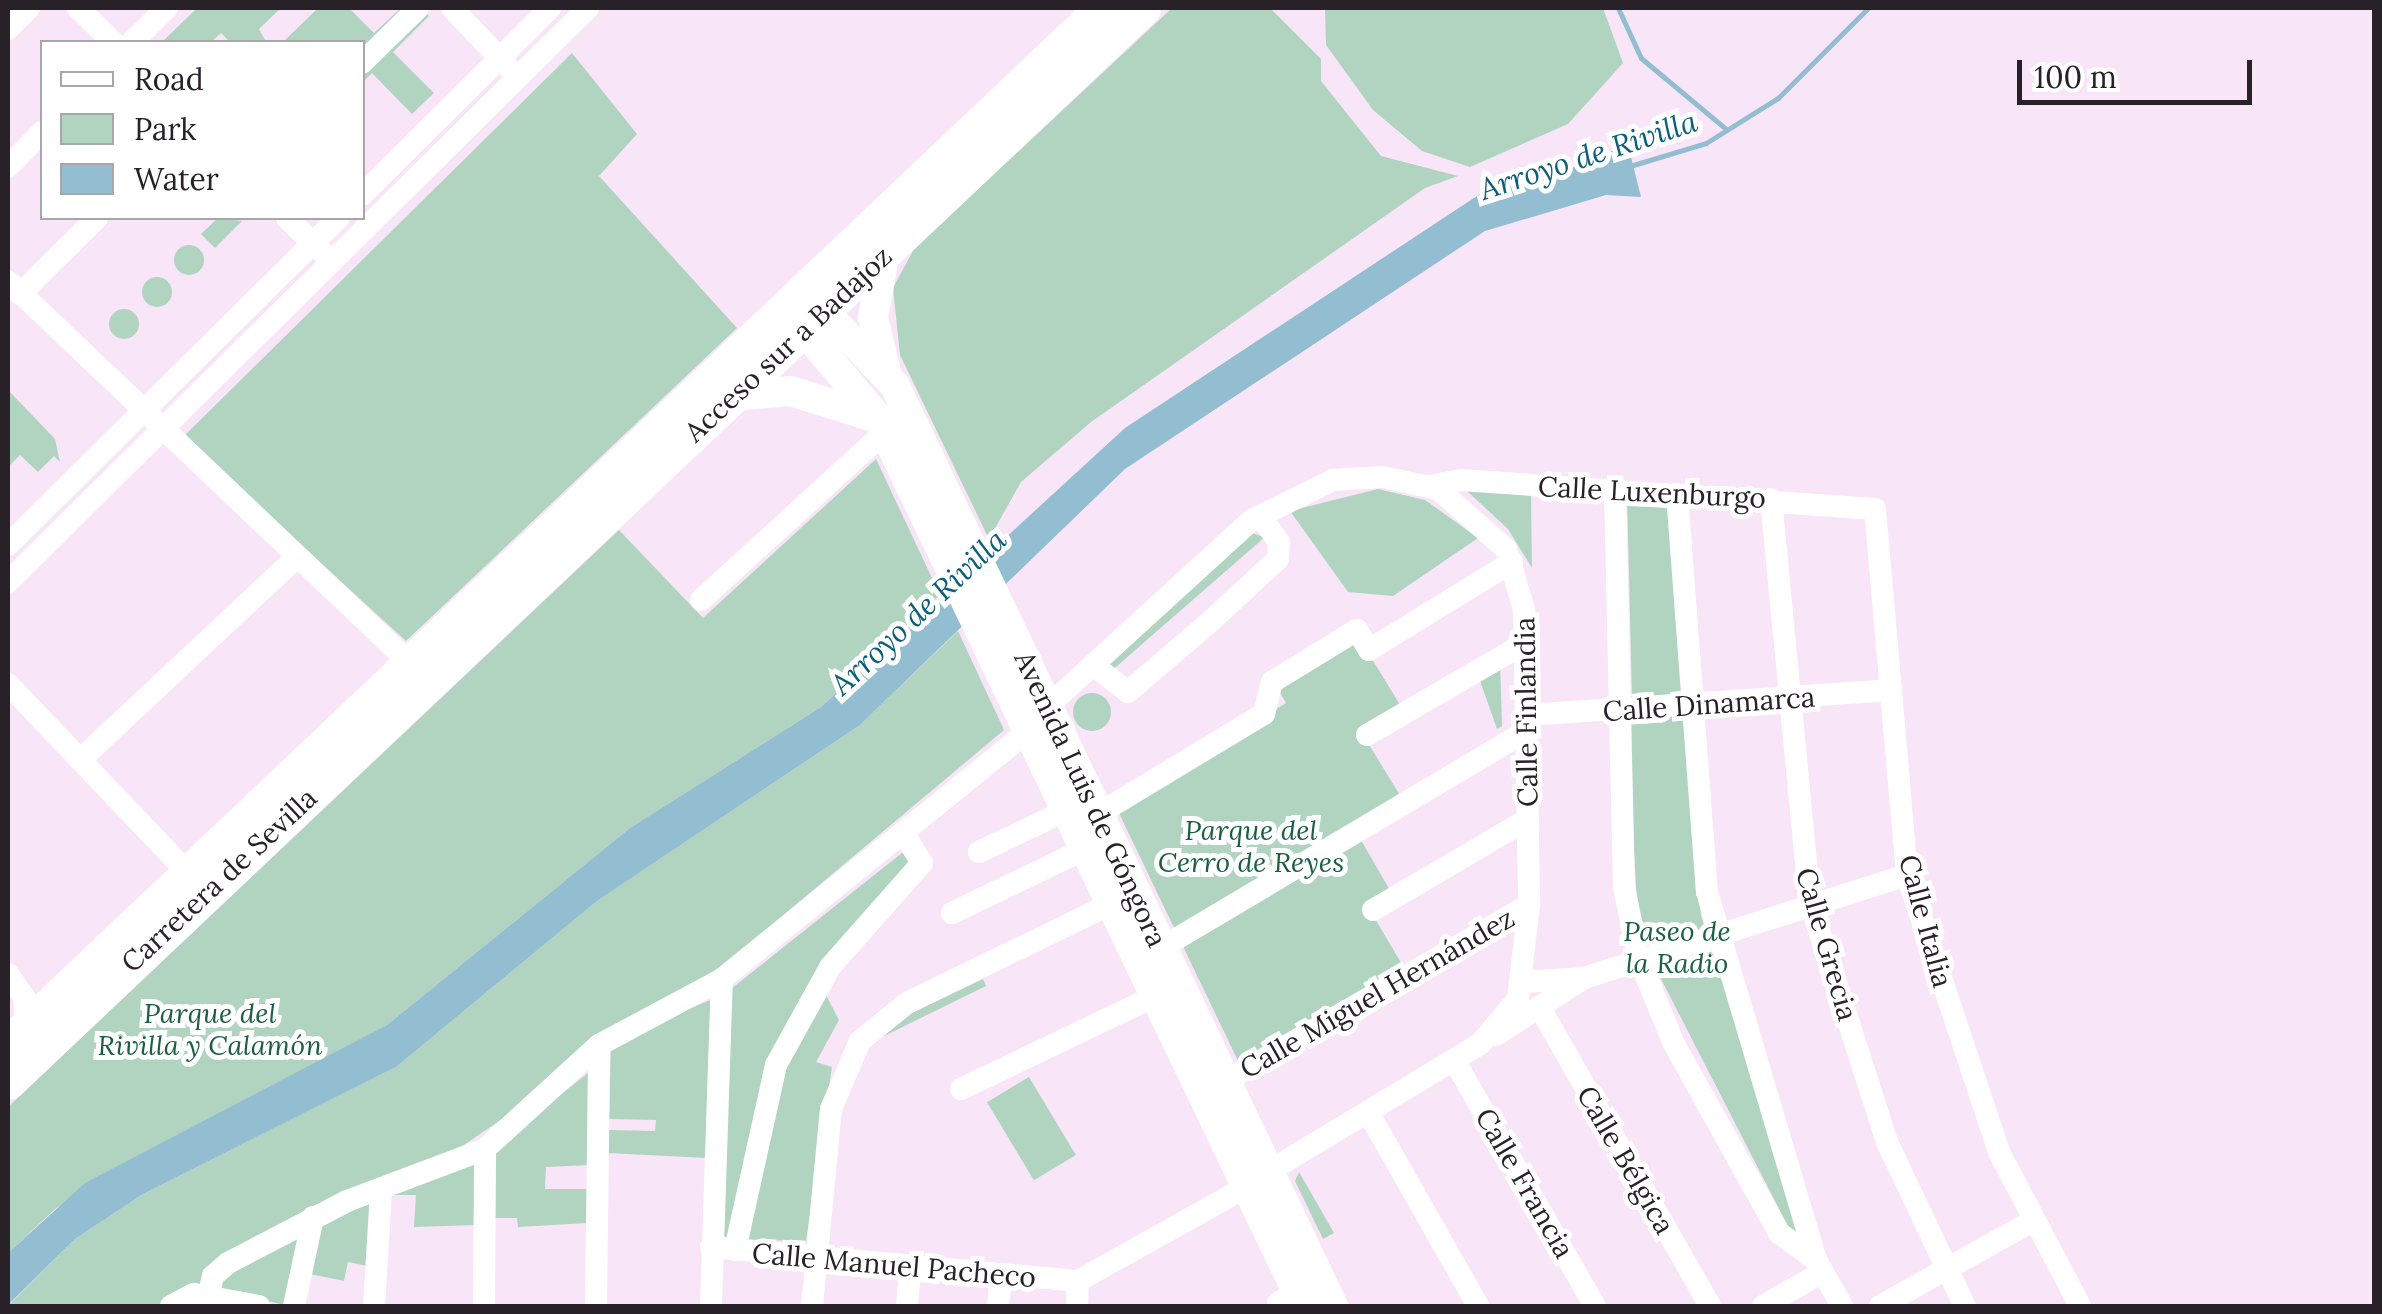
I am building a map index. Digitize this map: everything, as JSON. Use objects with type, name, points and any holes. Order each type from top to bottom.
[{"type":"highway","name":"Acceso sur a Badajoz","points":[[421,671],[802,310],[1102,8]]},
{"type":"highway","name":"Acceso sur a Badajoz","points":[[421,671],[732,396],[802,310],[885,252],[1143,8]]},
{"type":"highway","name":"Carretera de Sevilla","points":[[14,1030],[59,996],[188,874],[421,671]]},
{"type":"highway","name":"Carretera de Sevilla","points":[[8,1081],[421,671]]},
{"type":"main road","points":[[885,252],[874,318],[889,380]]},
{"type":"main road","name":"Avenida Luis de Góngora","points":[[802,310],[889,380],[973,549],[990,618],[1029,730],[1155,996],[1257,1180],[1334,1306]]},
{"type":"main road","name":"Avenida Luis de Góngora","points":[[802,310],[881,425],[952,571],[990,618],[1048,706],[1226,1081],[1257,1180],[1282,1304]]},
{"type":"main road","points":[[732,396],[790,390],[881,425]]},
{"type":"street","points":[[8,29],[29,8]]},
{"type":"street","points":[[78,8],[111,40]]},
{"type":"street","points":[[134,40],[167,8]]},
{"type":"street","points":[[365,60],[418,8]]},
{"type":"street","points":[[452,8],[509,68]]},
{"type":"street","points":[[365,214],[472,121],[551,8]]},
{"type":"street","points":[[365,192],[509,68],[588,8]]},
{"type":"street","points":[[8,167],[40,134]]},
{"type":"street","points":[[95,220],[14,287],[149,424],[421,671]]},
{"type":"street","points":[[290,220],[322,252]]},
{"type":"street","points":[[8,545],[294,298],[339,220]]},
{"type":"street","points":[[322,252],[350,220]]},
{"type":"street","points":[[8,582],[112,478],[180,374],[359,220]]},
{"type":"street","points":[[702,600],[881,425]]},
{"type":"street","points":[[1048,706],[1260,516],[1333,480],[1383,476],[1427,486]]},
{"type":"street","name":"Calle Luxenburgo","points":[[1427,486],[1615,490],[1875,508]]},
{"type":"street","name":"Calle Finlandia","points":[[1427,486],[1485,522],[1512,562],[1524,643],[1526,723],[1529,905],[1522,982]]},
{"type":"street","points":[[1615,490],[1624,887],[1638,956],[1684,1061],[1842,1306]]},
{"type":"street","points":[[1677,494],[1717,933],[1800,1236]]},
{"type":"street","name":"Calle Grecia","points":[[1771,500],[1810,902],[1887,1142],[1944,1271],[1966,1306]]},
{"type":"street","name":"Calle Italia","points":[[1875,508],[1907,875],[1982,1109],[2032,1222],[2080,1306]]},
{"type":"street","points":[[1093,665],[1128,692],[1211,622],[1281,554],[1260,516]]},
{"type":"street","points":[[80,760],[296,558]]},
{"type":"street","points":[[1098,814],[1264,714],[1272,682],[1363,640],[1512,562]]},
{"type":"street","points":[[1367,735],[1524,643]]},
{"type":"street","points":[[8,684],[188,874]]},
{"type":"street","name":"Calle Dinamarca","points":[[1526,723],[1891,690]]},
{"type":"street","points":[[1161,948],[1526,723]]},
{"type":"street","points":[[207,1301],[224,1265],[313,1217],[485,1149],[599,1045],[722,980],[1029,730]]},
{"type":"street","points":[[979,852],[1067,810]]},
{"type":"street","points":[[1373,910],[1528,819]]},
{"type":"street","points":[[735,1250],[776,1065],[830,966],[922,862],[903,832]]},
{"type":"street","points":[[952,913],[1085,850]]},
{"type":"street","points":[[1077,1306],[1078,1281],[1257,1180],[1490,1037],[1543,1013],[1584,978],[1638,956],[1907,875]]},
{"type":"street","points":[[812,1306],[831,1109],[860,1041],[907,1003],[1111,904]]},
{"type":"street","name":"Calle Miguel Hernández","points":[[1226,1081],[1529,905]]},
{"type":"street","points":[[14,1030],[59,1020],[125,966]]},
{"type":"street","points":[[1490,1037],[1522,982],[1584,978]]},
{"type":"street","points":[[711,1306],[722,980]]},
{"type":"street","points":[[8,1081],[14,981],[59,996]]},
{"type":"street","points":[[960,1089],[1155,996]]},
{"type":"street","name":"Calle Bélgica","points":[[1543,1013],[1710,1306]]},
{"type":"street","points":[[596,1306],[599,1045]]},
{"type":"street","name":"Calle Francia","points":[[1454,1060],[1595,1306]]},
{"type":"street","points":[[1368,1112],[1478,1306]]},
{"type":"street","points":[[484,1306],[485,1149]]},
{"type":"street","points":[[374,1306],[381,1192]]},
{"type":"street","points":[[294,1306],[313,1217]]},
{"type":"street","points":[[1880,1306],[2032,1222]]},
{"type":"street","name":"Calle Manuel Pacheco","points":[[711,1247],[910,1270],[1078,1281]]},
{"type":"street","points":[[1762,1306],[1819,1266]]},
{"type":"street","points":[[907,1306],[910,1270]]},
{"type":"street","points":[[998,1306],[1000,1278]]},
{"type":"street","points":[[171,1306],[207,1301],[259,1306]]},
{"type":"green space","points":[[197,8],[281,8],[259,29],[265,40],[228,40],[221,33],[213,40],[164,40]]},
{"type":"green space","points":[[318,8],[349,8],[374,33],[401,8],[420,8],[429,16],[393,52],[434,93],[412,114],[372,73],[365,80],[365,40],[285,40]]},
{"type":"green space","points":[[1172,8],[1270,8],[1321,59],[1321,81],[1381,156],[1458,176],[1425,188],[1091,422],[1021,482],[989,539],[900,355],[893,288],[914,249]]},
{"type":"green space","points":[[1325,8],[1603,8],[1623,63],[1568,124],[1470,167],[1422,151],[1373,110],[1326,45]]},
{"type":"green space","points":[[572,53],[637,134],[599,176],[737,328],[406,641],[183,437]]},
{"type":"green space","points":[[216,220],[242,221],[215,248],[201,234]]},
{"type":"green space","points":[[189,245],[200,249],[204,260],[200,271],[189,275],[178,271],[174,260],[178,249]]},
{"type":"green space","points":[[157,277],[168,281],[172,292],[168,303],[157,307],[146,303],[142,292],[146,281]]},
{"type":"green space","points":[[124,309],[135,313],[139,324],[135,335],[124,339],[113,335],[109,324],[113,313]]},
{"type":"green space","points":[[8,390],[55,439],[60,462],[54,456],[38,472],[20,455],[8,467]]},
{"type":"green space","points":[[876,459],[940,595],[821,707],[630,828],[387,1025],[56,1208],[8,1253],[8,1107],[619,530],[703,618]]},
{"type":"green space","points":[[1378,489],[1425,500],[1478,538],[1393,596],[1348,592],[1290,511]]},
{"type":"green space","points":[[1466,490],[1531,495],[1532,568],[1508,529]]},
{"type":"green space","name":"Paseo de la Radio","points":[[1627,494],[1664,497],[1670,510],[1701,916],[1804,1231],[1792,1234],[1639,936],[1625,697],[1632,696]]},
{"type":"green space","points":[[1251,533],[1265,537],[1109,673],[1109,665]]},
{"type":"green space","name":"Parque del Rivilla y Calamón","points":[[958,631],[1004,730],[712,975],[445,1158],[209,1265],[199,1306],[8,1306],[75,1239],[143,1194],[396,1067],[597,901],[860,725]]},
{"type":"green space","name":"Parque del Cerro de Reyes","points":[[1356,633],[1402,708],[1362,733],[1401,797],[1354,828],[1391,892],[1368,907],[1406,971],[1241,1067],[1116,807],[1286,703],[1274,682]]},
{"type":"green space","points":[[1500,661],[1502,726],[1497,729],[1478,675]]},
{"type":"green space","points":[[1092,693],[1106,698],[1111,712],[1106,726],[1092,731],[1078,726],[1073,712],[1078,698]]},
{"type":"green space","points":[[912,845],[923,871],[824,991],[839,1020],[816,1062],[832,1067],[806,1241],[718,1239],[731,989]]},
{"type":"green space","points":[[983,979],[986,986],[882,1037],[912,1013]]},
{"type":"green space","points":[[713,999],[706,1158],[608,1153],[609,1130],[655,1131],[656,1120],[609,1119],[611,1041]]},
{"type":"green space","points":[[588,1073],[589,1165],[546,1167],[545,1189],[588,1189],[588,1223],[518,1227],[517,1218],[495,1218],[493,1148]]},
{"type":"green space","points":[[1029,1077],[1076,1155],[1034,1180],[987,1102]]},
{"type":"green space","points":[[475,1162],[474,1225],[414,1227],[416,1195],[390,1195]]},
{"type":"green space","points":[[1299,1172],[1334,1233],[1323,1239],[1295,1181]]},
{"type":"green space","points":[[371,1201],[368,1266],[348,1262],[344,1281],[310,1274],[319,1228]]},
{"type":"green space","points":[[301,1236],[286,1305],[216,1290],[218,1278]]},
{"type":"water","points":[[1627,141],[1641,197],[1606,195],[1485,231],[1125,469],[860,725],[597,901],[396,1067],[143,1194],[75,1239],[8,1305],[8,1253],[85,1183],[387,1025],[630,828],[821,707],[1125,428],[1480,194],[1598,160]]},
{"type":"waterway","points":[[1618,8],[1641,58],[1726,129]]},
{"type":"waterway","name":"Arroyo de Rivilla","points":[[1630,166],[1706,143],[1778,98],[1868,8]]}]
